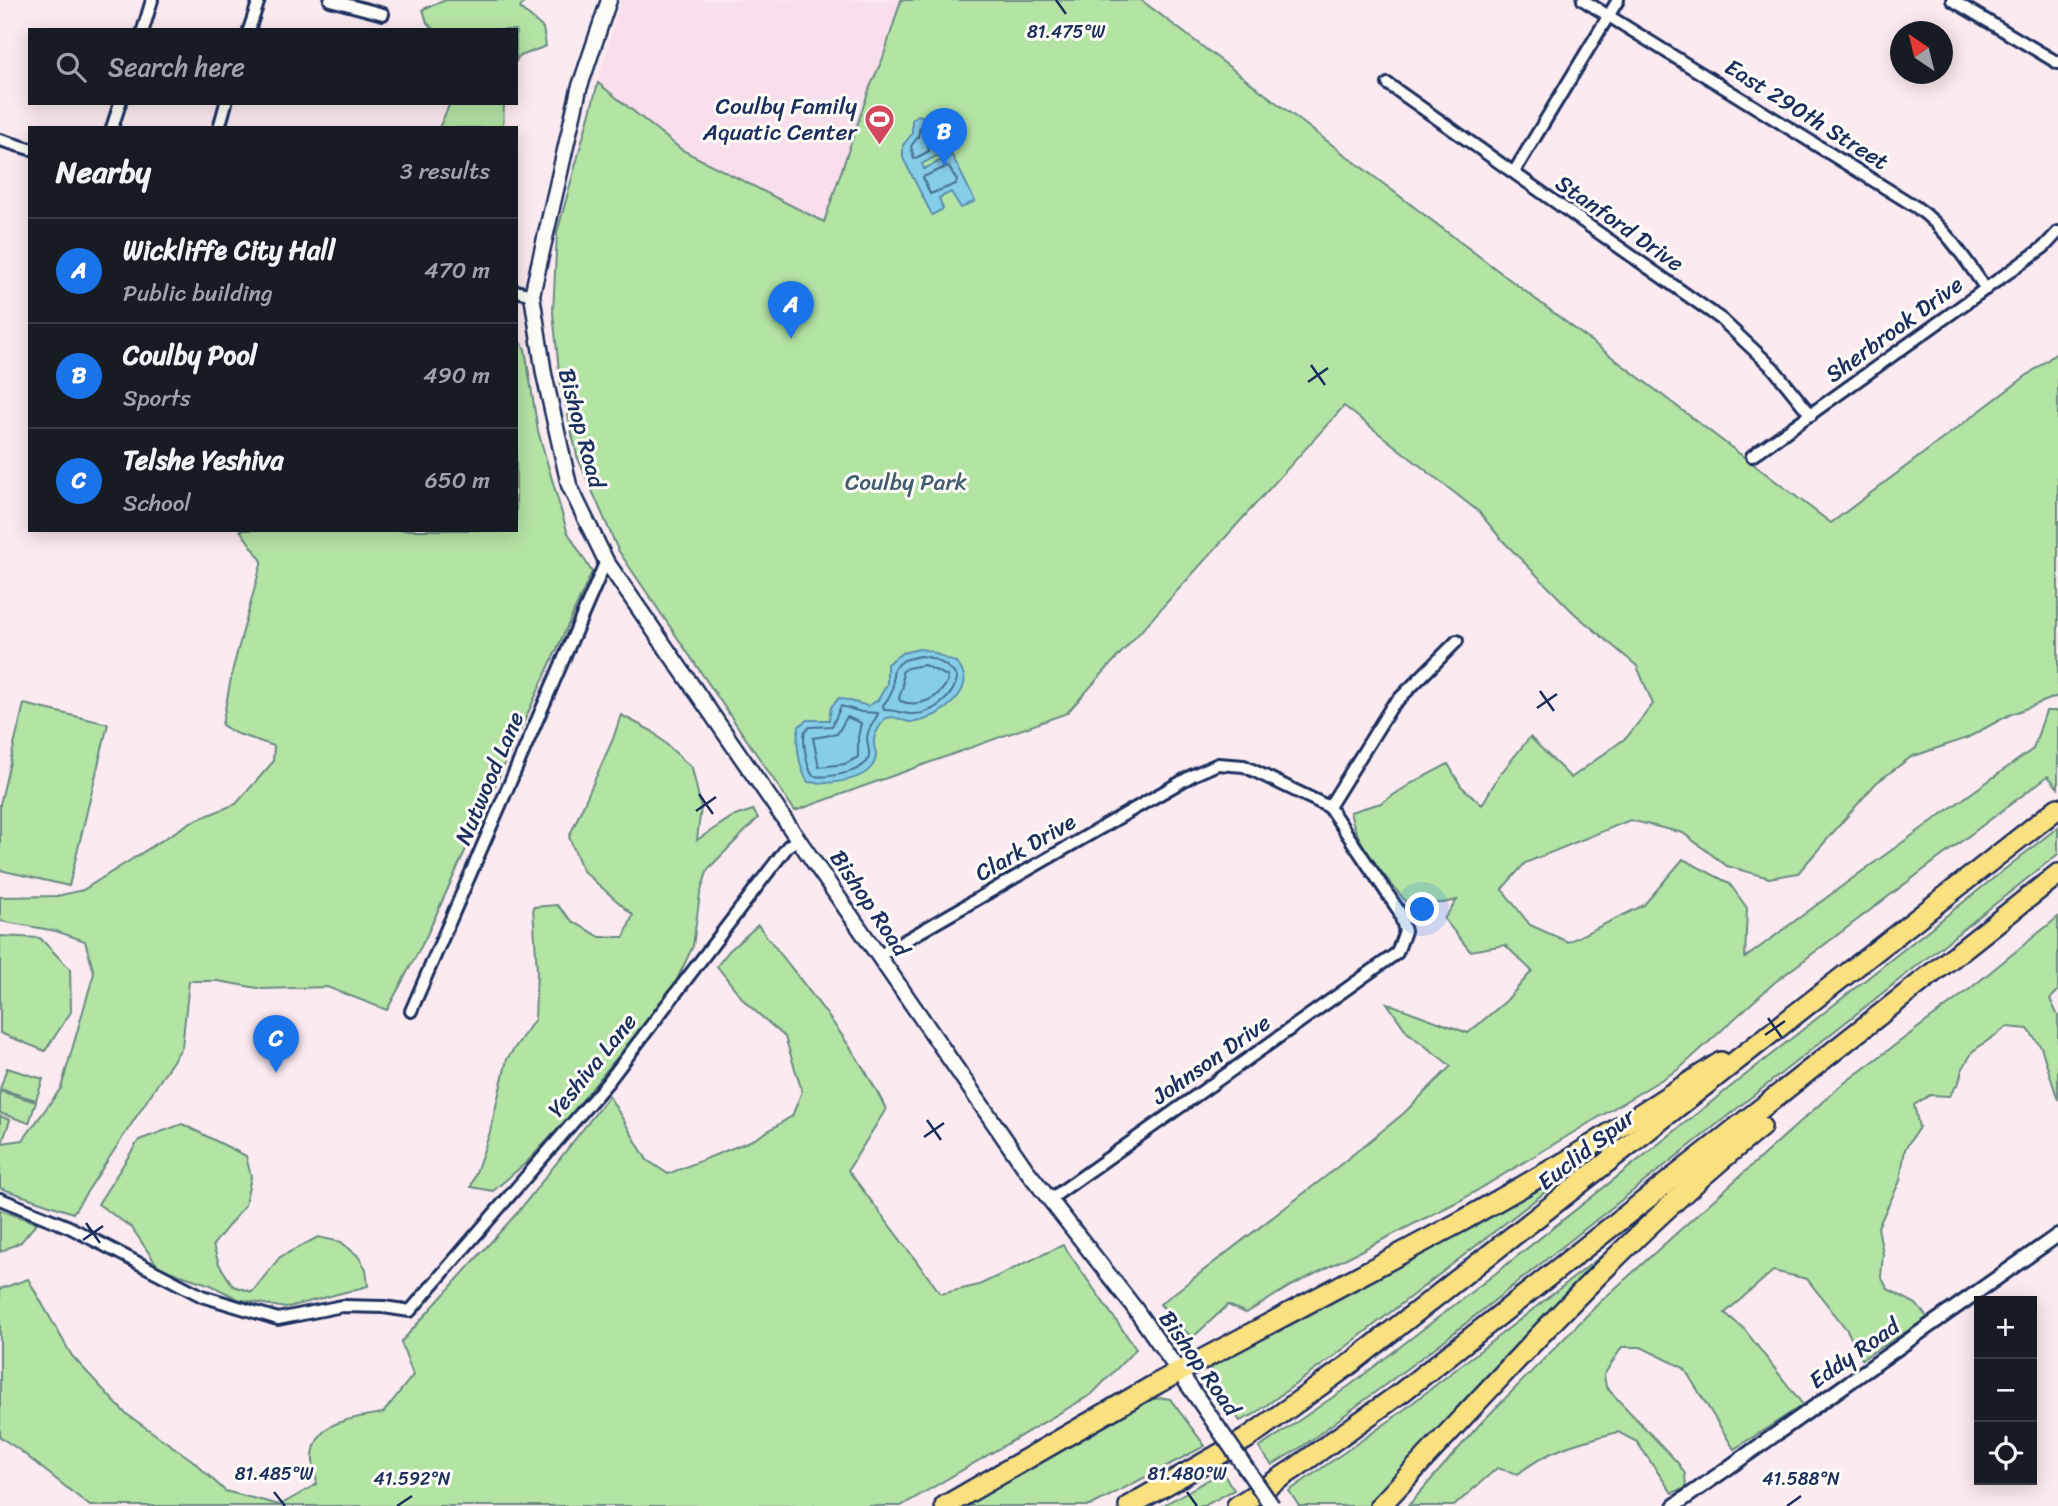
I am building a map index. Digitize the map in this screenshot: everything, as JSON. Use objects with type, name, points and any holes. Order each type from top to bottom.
[{"type":"highway","name":"Euclid Spur","points":[[1129,1506],[1246,1439],[1342,1370],[2058,808]]},
{"type":"highway","points":[[1237,1506],[1312,1457],[1410,1386],[2058,874]]},
{"type":"highway","points":[[945,1506],[1179,1372],[1462,1221],[1565,1162],[1617,1131],[1695,1077],[1781,1027]]},
{"type":"highway","points":[[1380,1506],[1616,1256],[1713,1166],[1798,1097],[1865,1028]]},
{"type":"main road","points":[[532,295],[579,89],[609,0]]},
{"type":"main road","name":"Bishop Road","points":[[532,295],[544,374],[569,485],[606,561],[1049,1200],[1133,1306],[1272,1506]]},
{"type":"street","points":[[144,28],[152,0]]},
{"type":"street","points":[[250,28],[259,0]]},
{"type":"street","points":[[330,0],[383,14]]},
{"type":"street","name":"East 290th Street","points":[[1583,0],[1916,207],[1943,230],[1986,289]]},
{"type":"street","points":[[1514,172],[1618,0]]},
{"type":"street","points":[[1952,0],[2058,63]]},
{"type":"street","name":"Stanford Drive","points":[[1388,84],[1721,319],[1773,368],[1811,415]]},
{"type":"street","points":[[113,126],[119,105]]},
{"type":"street","points":[[220,126],[225,105]]},
{"type":"street","points":[[0,140],[28,148]]},
{"type":"street","name":"Sherbrook Drive","points":[[1752,456],[2044,247],[2058,232]]},
{"type":"street","points":[[518,292],[532,295]]},
{"type":"street","name":"Nutwood Lane","points":[[411,1011],[606,561]]},
{"type":"street","points":[[1329,807],[1392,706],[1457,641]]},
{"type":"street","name":"Clark Drive","points":[[878,956],[1193,775],[1219,764],[1244,765],[1329,807]]},
{"type":"street","name":"Johnson Drive","points":[[1049,1200],[1397,953],[1405,930],[1402,918],[1329,807]]},
{"type":"street","name":"Yeshiva Lane","points":[[0,1199],[69,1227],[202,1296],[278,1319],[342,1306],[410,1311],[608,1082],[788,846],[799,839]]},
{"type":"street","name":"Eddy Road","points":[[1674,1506],[2058,1235]]},
{"type":"shaded area","points":[[621,0],[901,0],[824,222],[682,150],[598,83]]},
{"type":"green space","points":[[446,0],[526,0],[520,8],[543,28],[546,46],[518,57],[518,28],[433,28],[427,23],[423,9]]},
{"type":"green space","name":"Coulby Park","points":[[901,0],[1141,0],[1831,523],[2058,352],[2058,696],[2009,715],[1967,738],[1911,757],[1876,783],[1798,873],[1769,878],[1727,866],[1683,833],[1630,820],[1525,863],[1502,889],[1530,925],[1568,942],[1644,905],[1683,859],[1729,883],[1747,908],[1745,958],[2033,749],[2046,711],[2058,711],[2058,788],[2048,776],[1775,982],[1679,1069],[1461,1200],[1289,1287],[1246,1313],[1228,1305],[1192,1338],[1160,1304],[1403,1114],[1451,1066],[1407,1032],[1387,1003],[1468,1033],[1506,1001],[1532,971],[1505,945],[1470,951],[1444,919],[1457,900],[1443,903],[1407,903],[1365,849],[1350,812],[1381,803],[1448,764],[1461,786],[1482,805],[1498,777],[1530,737],[1571,778],[1627,737],[1653,704],[1637,666],[1574,613],[1502,540],[1479,512],[1344,406],[1067,713],[795,811],[618,550],[577,456],[560,380],[553,313],[557,233],[598,83],[682,150],[824,222]]},
{"type":"green space","points":[[449,105],[504,105],[503,126],[440,126]]},
{"type":"green space","points":[[518,340],[525,349],[538,431],[567,531],[592,572],[425,939],[387,1010],[327,987],[263,989],[218,981],[189,981],[182,1047],[73,1213],[0,1188],[0,1116],[10,1120],[2,1143],[23,1140],[61,1088],[94,973],[85,941],[56,931],[0,921],[0,897],[57,896],[83,890],[191,822],[236,804],[273,762],[274,746],[235,733],[222,725],[233,668],[262,561],[241,532],[518,532]]},
{"type":"green space","points":[[24,704],[108,724],[69,886],[0,870],[0,804]]},
{"type":"green space","points":[[621,715],[652,731],[692,768],[701,807],[697,840],[732,817],[753,810],[758,818],[708,869],[700,894],[693,946],[672,990],[568,1118],[528,1161],[493,1191],[471,1187],[490,1132],[507,1059],[535,1019],[537,971],[533,907],[557,905],[572,921],[600,937],[624,937],[633,915],[583,871],[569,837]]},
{"type":"green space","points":[[2058,827],[2058,854],[1437,1346],[1303,1446],[1272,1465],[1259,1448],[1349,1386],[1496,1273]]},
{"type":"green space","points":[[2058,917],[2058,991],[2050,999],[2058,1016],[2058,1100],[2041,1047],[2028,1029],[2007,1027],[1973,1051],[1962,1070],[1959,1082],[1949,1096],[1930,1095],[1914,1105],[1919,1127],[1905,1149],[1900,1181],[1878,1227],[1883,1254],[1881,1277],[1888,1289],[1916,1304],[1928,1318],[1862,1359],[1847,1330],[1807,1279],[1773,1271],[1725,1313],[1744,1329],[1803,1405],[1734,1449],[1684,1368],[1641,1347],[1622,1347],[1604,1375],[1606,1387],[1678,1463],[1685,1474],[1686,1488],[1672,1493],[1637,1442],[1618,1432],[1553,1452],[1518,1474],[1497,1468],[1454,1506],[1408,1506],[1480,1424],[1600,1302],[1839,1087],[1966,992]]},
{"type":"green space","points":[[758,925],[843,1037],[886,1109],[848,1170],[941,1294],[979,1285],[1063,1245],[1136,1349],[1092,1394],[901,1506],[90,1506],[0,1437],[0,1289],[28,1279],[72,1356],[125,1413],[192,1460],[225,1491],[280,1505],[317,1484],[313,1456],[321,1434],[339,1422],[383,1413],[413,1375],[401,1342],[518,1212],[609,1096],[647,1160],[668,1174],[755,1139],[792,1116],[802,1091],[785,1037],[746,1003],[717,966],[729,951]]},
{"type":"green space","points":[[0,936],[40,938],[70,969],[71,1012],[45,1051],[0,1033]]},
{"type":"green space","points":[[7,1068],[43,1079],[36,1100],[0,1089]]},
{"type":"green space","points":[[0,1091],[36,1102],[29,1123],[0,1113]]},
{"type":"green space","points":[[182,1124],[246,1156],[251,1177],[245,1205],[213,1245],[219,1264],[233,1286],[252,1292],[280,1257],[318,1237],[341,1242],[358,1256],[366,1269],[368,1286],[285,1308],[238,1299],[211,1285],[159,1268],[132,1228],[98,1204],[139,1140]]},
{"type":"green space","points":[[1570,1166],[1573,1169],[1571,1172],[1333,1357],[1253,1415],[1240,1421],[1221,1395],[1214,1381],[1212,1366],[1227,1356]]},
{"type":"green space","points":[[0,1210],[37,1223],[21,1242],[0,1252]]},
{"type":"green space","points":[[1609,1250],[1611,1253],[1369,1506],[1299,1506],[1289,1491],[1392,1419]]},
{"type":"green space","points":[[1170,1399],[1205,1446],[1090,1506],[959,1506],[1142,1403]]},
{"type":"green space","points":[[1222,1472],[1234,1490],[1204,1506],[1162,1506]]},
{"type":"water","points":[[918,115],[930,119],[939,140],[934,142],[940,154],[922,164],[924,169],[952,155],[975,201],[961,208],[951,192],[939,198],[943,209],[932,215],[903,158],[903,145],[912,134],[912,120]]},
{"type":"water","points":[[919,649],[956,662],[960,667],[964,684],[954,701],[937,714],[918,722],[891,717],[884,719],[874,737],[876,756],[873,765],[858,776],[837,782],[808,782],[799,755],[799,726],[807,720],[829,720],[831,707],[839,698],[868,706],[878,700],[887,684],[887,664],[902,653]]},
{"type":"place","name":"Coulby Family Aquatic Center","points":[[880,146]]},
{"type":"place","name":"Coulby Pool","points":[[944,166]]},
{"type":"place","name":"Wickliffe City Hall","points":[[791,339]]},
{"type":"place","name":"Telshe Yeshiva","points":[[276,1073]]}]
